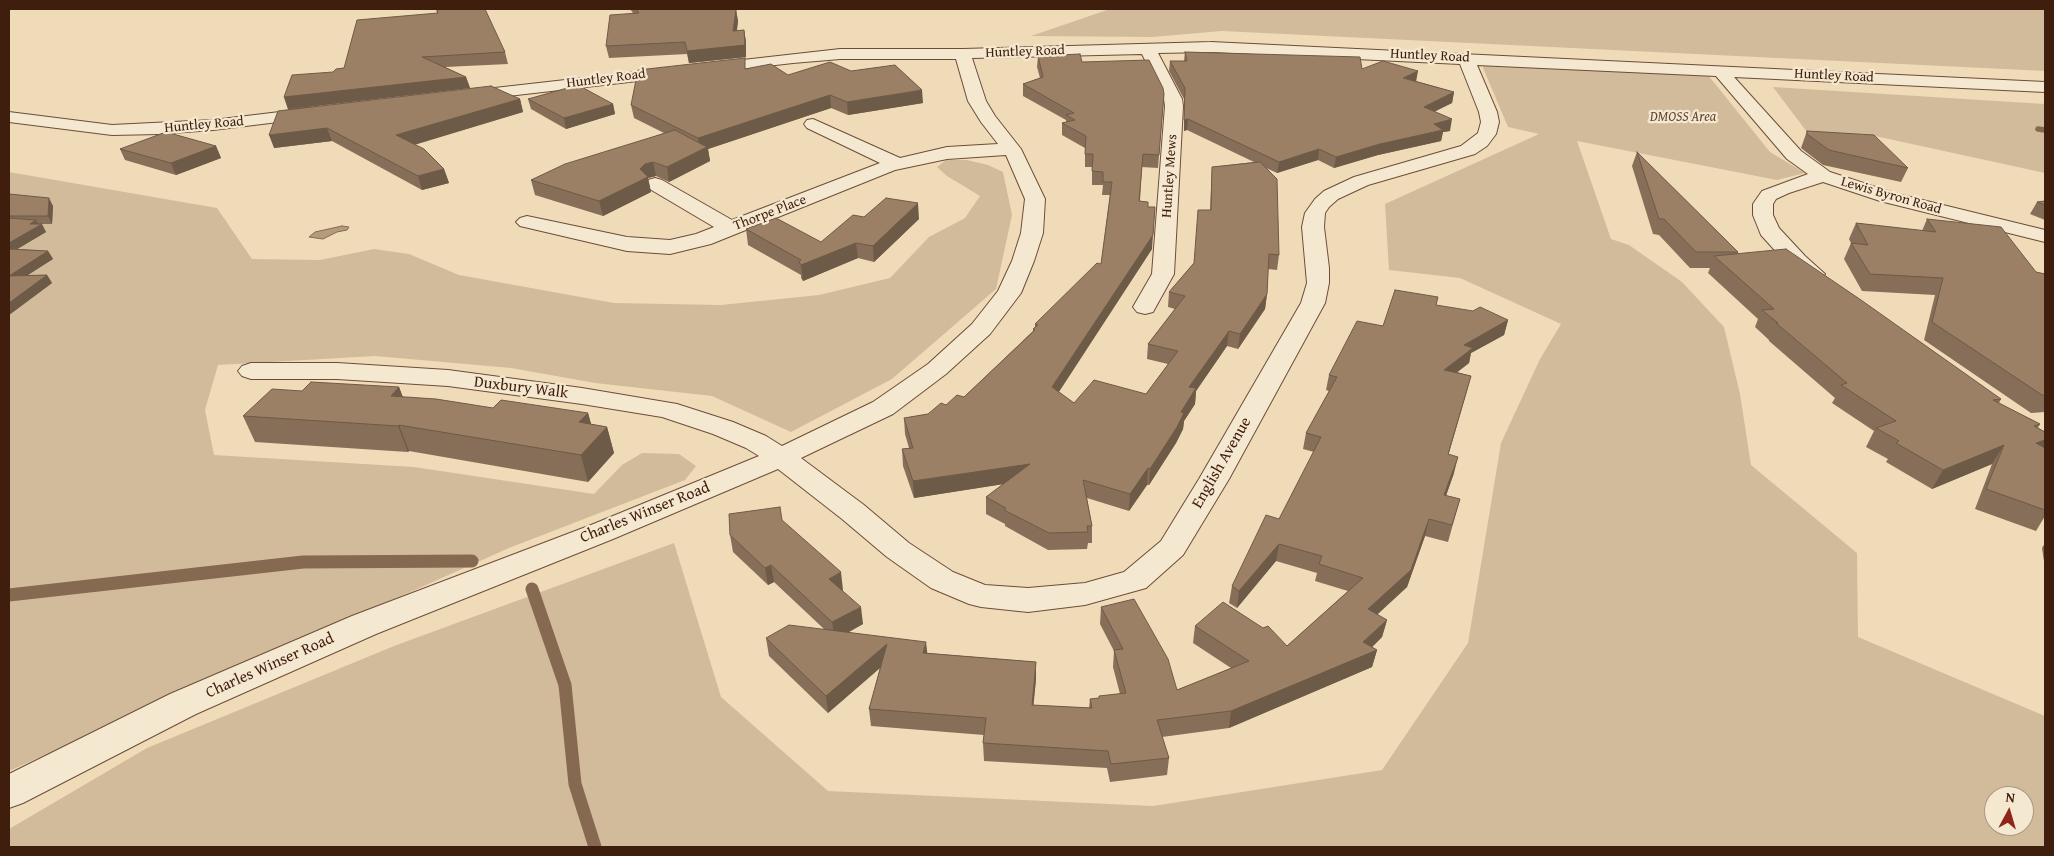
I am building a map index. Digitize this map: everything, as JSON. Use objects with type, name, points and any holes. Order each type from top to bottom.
[{"type":"street","name":"Huntley Road","points":[[449,98],[793,58],[882,53],[963,54],[1147,48],[1253,48],[2045,87]]},
{"type":"street","name":"Huntley Mews","points":[[1145,307],[1163,274],[1174,106],[1147,48]]},
{"type":"street","name":"Charles Winser Road","points":[[9,792],[183,704],[364,625],[602,532],[781,457],[883,408],[937,369],[981,329],[1009,293],[1023,261],[1032,233],[1035,199],[1012,149],[976,101],[963,54]]},
{"type":"street","name":"English Avenue","points":[[781,457],[853,512],[898,550],[942,580],[981,596],[1028,600],[1085,594],[1135,580],[1172,548],[1214,479],[1313,303],[1318,283],[1313,227],[1315,212],[1322,203],[1331,194],[1360,181],[1468,150],[1480,142],[1487,134],[1490,122],[1488,112],[1466,58]]},
{"type":"street","name":"Lewis Byron Road","points":[[1719,70],[1794,155],[1823,176],[1869,192],[2045,236]]},
{"type":"street","name":"Huntley Road","points":[[9,117],[112,130],[159,129],[331,111]]},
{"type":"street","points":[[813,124],[898,164]]},
{"type":"street","name":"Thorpe Place","points":[[527,222],[626,244],[670,247],[688,244],[898,164],[947,153],[1012,149]]},
{"type":"street","points":[[1823,176],[1769,195],[1763,204],[1763,215],[1769,230],[1796,261],[1834,290]]},
{"type":"street","points":[[655,184],[731,228]]},
{"type":"street","name":"Duxbury Walk","points":[[251,371],[337,371],[448,378],[582,396],[667,410],[723,428],[756,442],[781,457]]},
{"type":"green space","points":[[1110,9],[2045,9],[2045,71],[1222,31],[1152,37],[1031,36]]},
{"type":"green space","name":"DMOSS Area","points":[[1481,63],[1708,75],[1770,152],[1805,173],[1777,180],[1577,141],[1611,239],[1629,245],[1682,282],[1724,327],[1740,394],[1751,465],[1857,553],[1858,637],[2045,716],[2045,847],[9,847],[9,829],[147,748],[394,646],[674,543],[721,697],[828,791],[1153,806],[1382,770],[1468,643],[1501,443],[1540,359],[1561,324],[1460,278],[1389,270],[1385,204],[1539,134],[1508,127]]},
{"type":"green space","points":[[1773,87],[2045,104],[2045,173],[1875,136],[1810,136]]},
{"type":"green space","points":[[946,160],[967,160],[988,165],[1003,172],[1012,215],[996,289],[892,379],[791,432],[712,396],[595,383],[511,368],[375,356],[218,365],[205,410],[214,455],[414,467],[594,494],[622,465],[642,453],[679,454],[696,466],[685,480],[509,548],[9,771],[9,172],[217,208],[252,259],[320,260],[374,249],[409,254],[459,275],[614,303],[721,305],[819,295],[890,278],[929,237],[965,218],[980,196],[947,176],[937,167]]},
{"type":"shaded area","points":[[342,226],[349,227],[347,230],[337,232],[323,239],[309,237],[315,232]]},
{"type":"building","points":[[437,9],[485,9],[505,52],[422,57],[466,77],[284,97],[292,75],[333,72],[336,69],[344,68],[357,20],[438,13]]},
{"type":"building","points":[[636,9],[735,9],[733,31],[744,30],[745,45],[687,51],[685,42],[606,46],[610,15],[639,13]]},
{"type":"building","points":[[1185,52],[1360,57],[1362,69],[1383,61],[1418,71],[1403,78],[1454,92],[1424,107],[1452,119],[1434,124],[1443,130],[1380,144],[1336,157],[1319,149],[1279,162],[1188,119],[1184,120],[1185,88],[1170,61],[1187,61]]},
{"type":"building","points":[[1080,54],[1082,62],[1149,60],[1163,88],[1159,155],[1143,154],[1139,201],[1148,202],[1148,207],[1155,207],[1153,235],[1052,387],[1074,403],[1094,380],[1146,394],[1178,351],[1148,344],[1185,296],[1169,292],[1194,263],[1198,210],[1211,210],[1212,167],[1260,162],[1277,179],[1279,255],[1269,254],[1267,294],[1240,334],[1229,331],[1189,387],[1196,388],[1181,412],[1184,413],[1177,427],[1150,469],[1148,468],[1130,494],[1083,480],[1092,526],[1087,526],[1088,532],[1049,533],[1004,510],[1006,508],[986,497],[1030,464],[913,481],[902,449],[913,448],[904,418],[928,414],[941,403],[946,405],[957,395],[964,397],[1035,330],[1033,329],[1038,325],[1035,324],[1097,263],[1101,264],[1112,182],[1103,182],[1103,172],[1092,171],[1093,154],[1085,154],[1086,136],[1062,123],[1075,120],[1066,115],[1074,113],[1023,84],[1043,77],[1038,56]]},
{"type":"building","points":[[745,58],[745,69],[771,64],[788,75],[830,62],[851,71],[895,65],[922,90],[847,102],[830,95],[698,138],[631,105],[638,70]]},
{"type":"building","points":[[578,85],[613,104],[564,118],[528,99]]},
{"type":"building","points":[[491,86],[520,99],[396,135],[424,149],[444,169],[418,176],[327,128],[269,135],[278,111]]},
{"type":"building","points":[[675,130],[707,147],[667,167],[653,162],[645,164],[640,169],[648,177],[599,201],[531,180],[565,164]]},
{"type":"building","points":[[1807,131],[1874,135],[1908,168],[1829,150],[1807,134]]},
{"type":"building","points":[[166,132],[216,146],[171,163],[120,149]]},
{"type":"building","points":[[1637,152],[1738,252],[1696,252],[1664,219],[1659,219]]},
{"type":"building","points":[[9,194],[49,198],[48,216],[9,216]]},
{"type":"building","points":[[886,198],[918,203],[873,246],[856,243],[801,265],[799,262],[801,260],[746,229],[776,218],[821,242],[853,215],[864,217]]},
{"type":"building","points":[[2045,201],[2045,205],[2037,202]]},
{"type":"building","points":[[9,218],[36,220],[30,224],[42,224],[9,243]]},
{"type":"building","points":[[1927,219],[2001,227],[2036,272],[2045,274],[2045,395],[2042,395],[1932,322],[1943,278],[1870,274],[1851,243],[1868,245],[1856,223],[1936,232]]},
{"type":"building","points":[[9,249],[48,251],[9,276]]},
{"type":"building","points":[[1786,249],[2001,399],[1993,400],[2040,424],[2034,426],[2045,432],[2045,440],[2036,443],[2045,448],[2045,510],[1986,489],[2004,445],[1943,470],[1896,443],[1899,441],[1876,428],[1896,421],[1841,385],[1847,383],[1762,310],[1774,309],[1714,256]]},
{"type":"building","points":[[47,275],[9,303],[9,276]]},
{"type":"building","points":[[1395,290],[1438,297],[1436,305],[1473,311],[1480,307],[1508,320],[1464,345],[1473,348],[1444,370],[1471,376],[1448,454],[1458,457],[1444,495],[1460,499],[1452,525],[1429,519],[1411,570],[1368,609],[1387,620],[1363,642],[1377,650],[1231,711],[1157,720],[1169,758],[1111,764],[1108,751],[983,743],[986,718],[869,709],[887,644],[826,696],[766,638],[789,625],[926,642],[923,653],[1036,662],[1032,705],[1092,708],[1090,699],[1126,693],[1114,650],[1123,649],[1101,607],[1134,599],[1168,659],[1177,690],[1249,661],[1195,626],[1223,602],[1263,628],[1268,626],[1287,646],[1363,578],[1319,564],[1322,556],[1279,544],[1239,591],[1232,586],[1266,515],[1279,519],[1321,437],[1306,433],[1337,377],[1329,375],[1357,321],[1383,326]]},
{"type":"building","points":[[311,382],[399,387],[391,396],[436,399],[493,408],[501,400],[588,413],[579,422],[607,427],[581,455],[399,425],[243,416],[272,389],[302,391]]},
{"type":"building","points":[[780,507],[782,520],[841,572],[829,579],[861,607],[832,622],[771,565],[765,568],[730,535],[729,514]]},
{"type":"waterway","points":[[2038,129],[2045,130]]},
{"type":"waterway","points":[[9,595],[303,562],[472,561]]},
{"type":"waterway","points":[[532,589],[565,685],[575,784],[595,847]]}]
